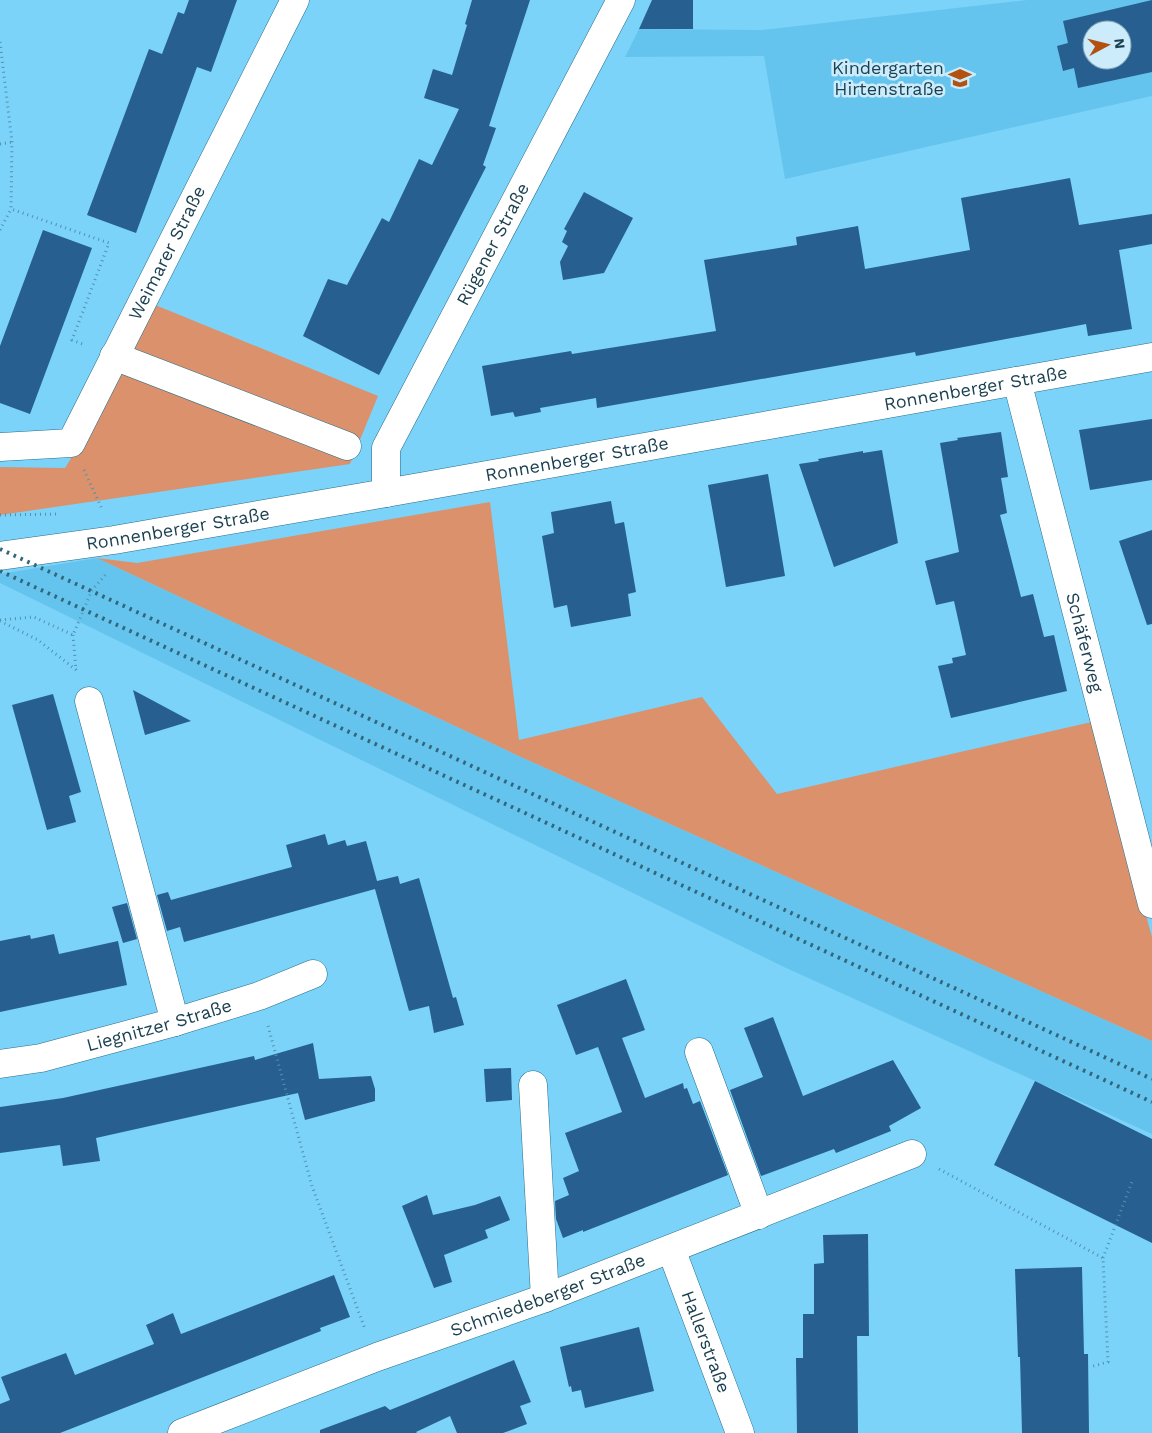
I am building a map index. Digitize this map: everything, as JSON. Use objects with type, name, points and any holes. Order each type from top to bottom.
[{"type":"street","name":"Weimarer Straße","points":[[0,447],[71,443],[294,0]]},
{"type":"street","name":"Rügener Straße","points":[[386,493],[386,448],[621,0]]},
{"type":"street","points":[[114,356],[347,446]]},
{"type":"street","name":"Ronnenberger Straße","points":[[0,556],[114,540],[1152,357]]},
{"type":"street","name":"Schäferweg","points":[[1017,381],[1152,904]]},
{"type":"street","points":[[89,701],[175,1022]]},
{"type":"street","name":"Liegnitzer Straße","points":[[0,1064],[41,1058],[175,1022],[259,996],[313,974]]},
{"type":"street","points":[[699,1052],[759,1215]]},
{"type":"street","points":[[533,1085],[545,1298]]},
{"type":"street","name":"Schmiedeberger Straße","points":[[190,1431],[377,1357],[545,1298],[912,1154]]},
{"type":"street","name":"Hallerstraße","points":[[671,1249],[740,1433]]},
{"type":"path","points":[[0,42],[12,142],[11,209],[0,230]]},
{"type":"path","points":[[0,144],[12,142]]},
{"type":"path","points":[[11,209],[109,243],[72,340],[114,356]]},
{"type":"path","points":[[0,515],[68,514]]},
{"type":"path","points":[[0,621],[38,640],[76,670]]},
{"type":"path","points":[[73,635],[76,670],[89,701]]},
{"type":"path","points":[[259,996],[312,1186],[377,1357]]},
{"type":"path","points":[[912,1154],[1103,1258]]},
{"type":"path","points":[[1090,1367],[1108,1362],[1103,1258],[1134,1179]]},
{"type":"shaded area","name":"Kindergarten Hirtenstraße","points":[[1027,0],[1152,0],[1152,96],[785,179],[764,56],[625,57],[639,29],[762,30]]},
{"type":"shaded area","points":[[148,302],[378,396],[350,464],[0,515],[0,467],[65,468],[109,398]]},
{"type":"shaded area","points":[[490,502],[519,740],[702,697],[777,794],[1096,721],[1120,822],[1152,937],[1152,1041],[521,757],[97,558],[137,563]]},
{"type":"shaded area","points":[[97,558],[521,757],[1152,1041],[1152,1134],[784,967],[0,583],[0,574]]},
{"type":"building","points":[[189,0],[237,0],[211,72],[197,67],[136,233],[87,215],[149,49],[162,54],[178,12],[184,14]]},
{"type":"building","points":[[472,0],[530,0],[489,126],[496,128],[483,165],[486,167],[379,375],[303,336],[328,279],[347,285],[382,218],[389,222],[419,159],[432,165],[459,109],[424,98],[433,69],[452,75],[467,25],[465,24]]},
{"type":"building","points":[[652,0],[693,0],[693,29],[639,29]]},
{"type":"building","points":[[1152,0],[1152,72],[1078,88],[1074,68],[1063,71],[1057,46],[1068,43],[1063,21]]},
{"type":"building","points":[[1070,178],[1079,225],[1152,214],[1152,244],[1119,250],[1132,329],[1088,336],[1086,324],[916,356],[915,352],[597,408],[596,398],[540,408],[541,412],[515,417],[513,412],[491,416],[482,366],[571,351],[572,354],[716,331],[704,260],[797,245],[796,237],[858,226],[865,269],[970,250],[961,198]]},
{"type":"building","points":[[584,192],[633,218],[604,273],[563,280],[560,262],[568,246],[562,242],[567,231],[564,229]]},
{"type":"building","points":[[43,230],[92,248],[30,414],[0,403],[0,346]]},
{"type":"building","points":[[1152,419],[1152,480],[1090,490],[1079,430]]},
{"type":"building","points":[[1001,432],[1008,477],[1001,478],[1007,513],[1000,515],[1021,597],[1033,594],[1044,637],[1054,635],[1067,691],[951,718],[938,666],[953,663],[952,658],[966,655],[954,601],[936,605],[925,561],[959,552],[940,443],[958,440],[957,438]]},
{"type":"building","points":[[882,450],[898,543],[834,567],[799,464],[863,451],[863,453]]},
{"type":"building","points":[[768,474],[785,576],[726,587],[708,485]]},
{"type":"building","points":[[611,501],[615,524],[624,522],[636,592],[628,594],[631,616],[571,627],[567,605],[554,608],[542,536],[554,533],[551,512]]},
{"type":"building","points":[[1152,530],[1152,624],[1147,625],[1119,541]]},
{"type":"building","points":[[133,690],[191,721],[145,735]]},
{"type":"building","points":[[53,694],[81,792],[69,796],[76,822],[47,830],[12,705]]},
{"type":"building","points":[[325,834],[328,845],[345,840],[347,846],[366,841],[377,881],[398,876],[400,884],[419,878],[453,998],[456,997],[464,1025],[434,1033],[429,1006],[409,1011],[375,889],[184,942],[180,927],[167,931],[157,895],[168,892],[171,900],[292,867],[286,845]]},
{"type":"building","points":[[127,903],[137,939],[123,943],[112,907]]},
{"type":"building","points":[[54,934],[59,954],[118,941],[127,985],[0,1012],[0,941],[30,935],[31,939]]},
{"type":"building","points":[[626,979],[645,1030],[622,1038],[645,1098],[683,1083],[684,1089],[687,1088],[693,1104],[700,1101],[728,1175],[583,1232],[583,1230],[563,1238],[556,1219],[555,1201],[569,1195],[563,1178],[579,1171],[565,1133],[622,1112],[598,1047],[576,1055],[557,1005]]},
{"type":"building","points":[[773,1017],[803,1096],[893,1060],[921,1108],[889,1126],[891,1131],[836,1153],[834,1149],[761,1176],[730,1090],[763,1077],[744,1028]]},
{"type":"building","points":[[313,1043],[319,1079],[371,1076],[375,1089],[375,1101],[305,1120],[298,1093],[96,1138],[100,1161],[63,1166],[60,1145],[0,1153],[0,1107],[63,1098],[254,1056],[255,1060]]},
{"type":"building","points":[[511,1068],[512,1100],[486,1102],[484,1069]]},
{"type":"building","points":[[1035,1081],[1152,1139],[1152,1243],[994,1165]]},
{"type":"building","points":[[427,1195],[433,1215],[475,1205],[500,1196],[510,1220],[485,1230],[488,1238],[444,1255],[452,1282],[434,1288],[402,1206]]},
{"type":"building","points":[[868,1234],[869,1336],[857,1336],[858,1433],[797,1433],[796,1358],[803,1358],[803,1314],[814,1314],[814,1264],[824,1263],[823,1235]]},
{"type":"building","points":[[1082,1267],[1084,1354],[1088,1354],[1089,1433],[1022,1433],[1015,1269]]},
{"type":"building","points":[[334,1275],[350,1317],[320,1328],[321,1331],[60,1433],[0,1433],[0,1404],[10,1400],[1,1377],[66,1353],[75,1375],[154,1344],[146,1325],[173,1313],[181,1334]]},
{"type":"building","points":[[639,1327],[654,1391],[585,1408],[581,1390],[572,1392],[571,1386],[569,1387],[560,1347]]},
{"type":"building","points":[[514,1360],[531,1402],[520,1406],[527,1424],[503,1433],[457,1433],[450,1416],[417,1433],[320,1433],[320,1430],[385,1406],[390,1410]]},
{"type":"railway","points":[[0,549],[1152,1079]]},
{"type":"railway","points":[[0,571],[1152,1102]]},
{"type":"place","name":"Kindergarten Hirtenstraße","points":[[960,78]]}]
